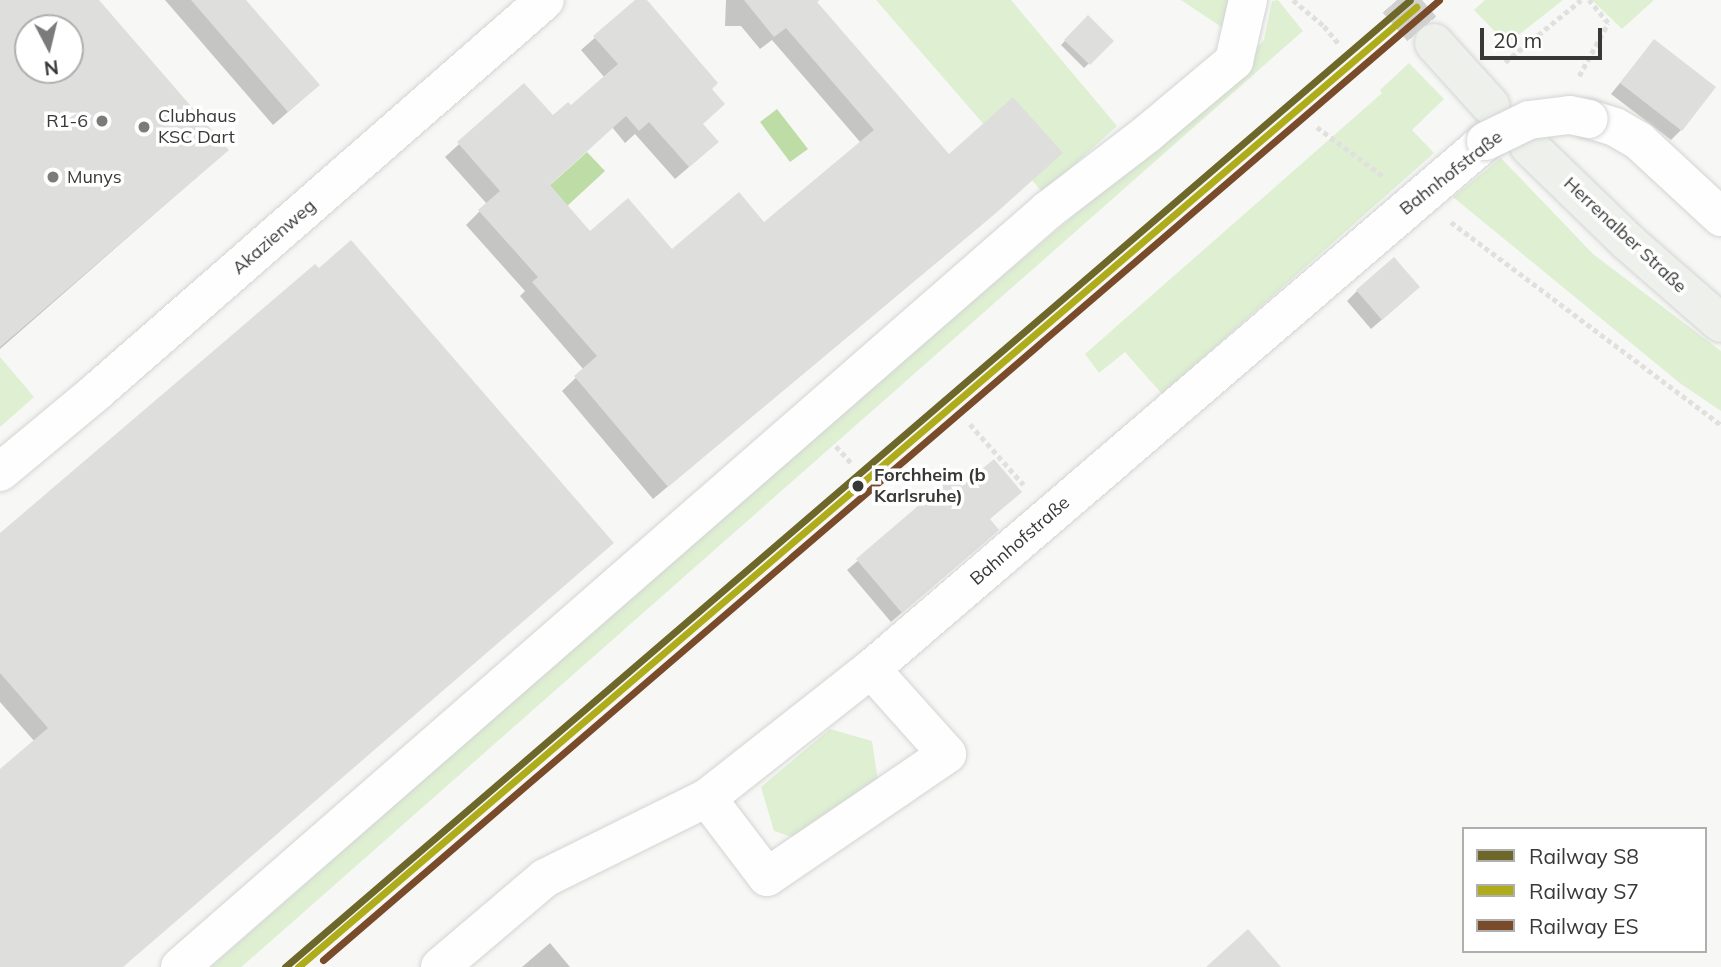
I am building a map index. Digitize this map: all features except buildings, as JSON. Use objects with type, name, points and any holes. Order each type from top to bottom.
[{"type":"main road","points":[[1434,43],[1488,123]]},
{"type":"main road","name":"Herrenalber Straße","points":[[1530,146],[1628,242],[1721,323]]},
{"type":"street","name":"Akazienweg","points":[[0,472],[95,393],[545,0]]},
{"type":"street","points":[[180,967],[1048,210],[1147,134],[1234,61],[1248,0]]},
{"type":"street","points":[[1580,117],[1615,127],[1639,141],[1721,217]]},
{"type":"street","name":"Bahnhofstraße","points":[[440,967],[545,878],[707,798],[871,669],[1418,198],[1488,123],[1580,117]]},
{"type":"street","points":[[707,798],[767,877],[947,754],[871,669]]},
{"type":"path","points":[[1293,0],[1324,26],[1339,44]]},
{"type":"path","points":[[1504,62],[1581,0]]},
{"type":"path","points":[[1580,117],[1573,87],[1608,23],[1589,0]]},
{"type":"path","points":[[1317,127],[1330,139],[1418,198]]},
{"type":"path","points":[[1471,237],[1721,425]]},
{"type":"path","points":[[970,424],[1050,514]]},
{"type":"shaded area","points":[[876,0],[1011,0],[1117,126],[1043,193]]},
{"type":"shaded area","points":[[1181,0],[1235,0],[1229,32]]},
{"type":"shaded area","points":[[1278,0],[1303,31],[254,956],[241,967],[211,967],[784,462],[1198,110],[1264,40],[1272,1]]},
{"type":"shaded area","points":[[1485,0],[1563,0],[1507,44],[1474,10]]},
{"type":"shaded area","points":[[1592,0],[1654,0],[1622,29]]},
{"type":"shaded area","points":[[1409,63],[1444,99],[1412,130],[1434,153],[1162,394],[1125,352],[1099,373],[1085,354],[1382,93],[1380,90]]},
{"type":"shaded area","points":[[777,109],[808,149],[790,162],[760,122]]},
{"type":"shaded area","points":[[587,152],[605,171],[565,208],[547,188]]},
{"type":"shaded area","points":[[1501,158],[1593,254],[1721,351],[1721,411],[1681,384],[1453,197]]},
{"type":"shaded area","points":[[0,357],[34,397],[0,427]]},
{"type":"shaded area","points":[[830,729],[872,741],[878,781],[804,841],[774,831],[761,787]]},
{"type":"tunnel","points":[[1397,0],[1434,43]]},
{"type":"rail line","name":"S8","points":[[285,967],[1410,0]]},
{"type":"rail line","name":"ES","points":[[323,960],[1439,0]]},
{"type":"rail line","name":"S7","points":[[298,967],[1416,7]]},
{"type":"place","name":"R1-6","points":[[102,121]]},
{"type":"place","name":"Clubhaus KSC Dart","points":[[144,127]]},
{"type":"place","name":"Munys","points":[[53,177]]},
{"type":"place","name":"Forchheim (b Karlsruhe)","points":[[858,486]]}]
